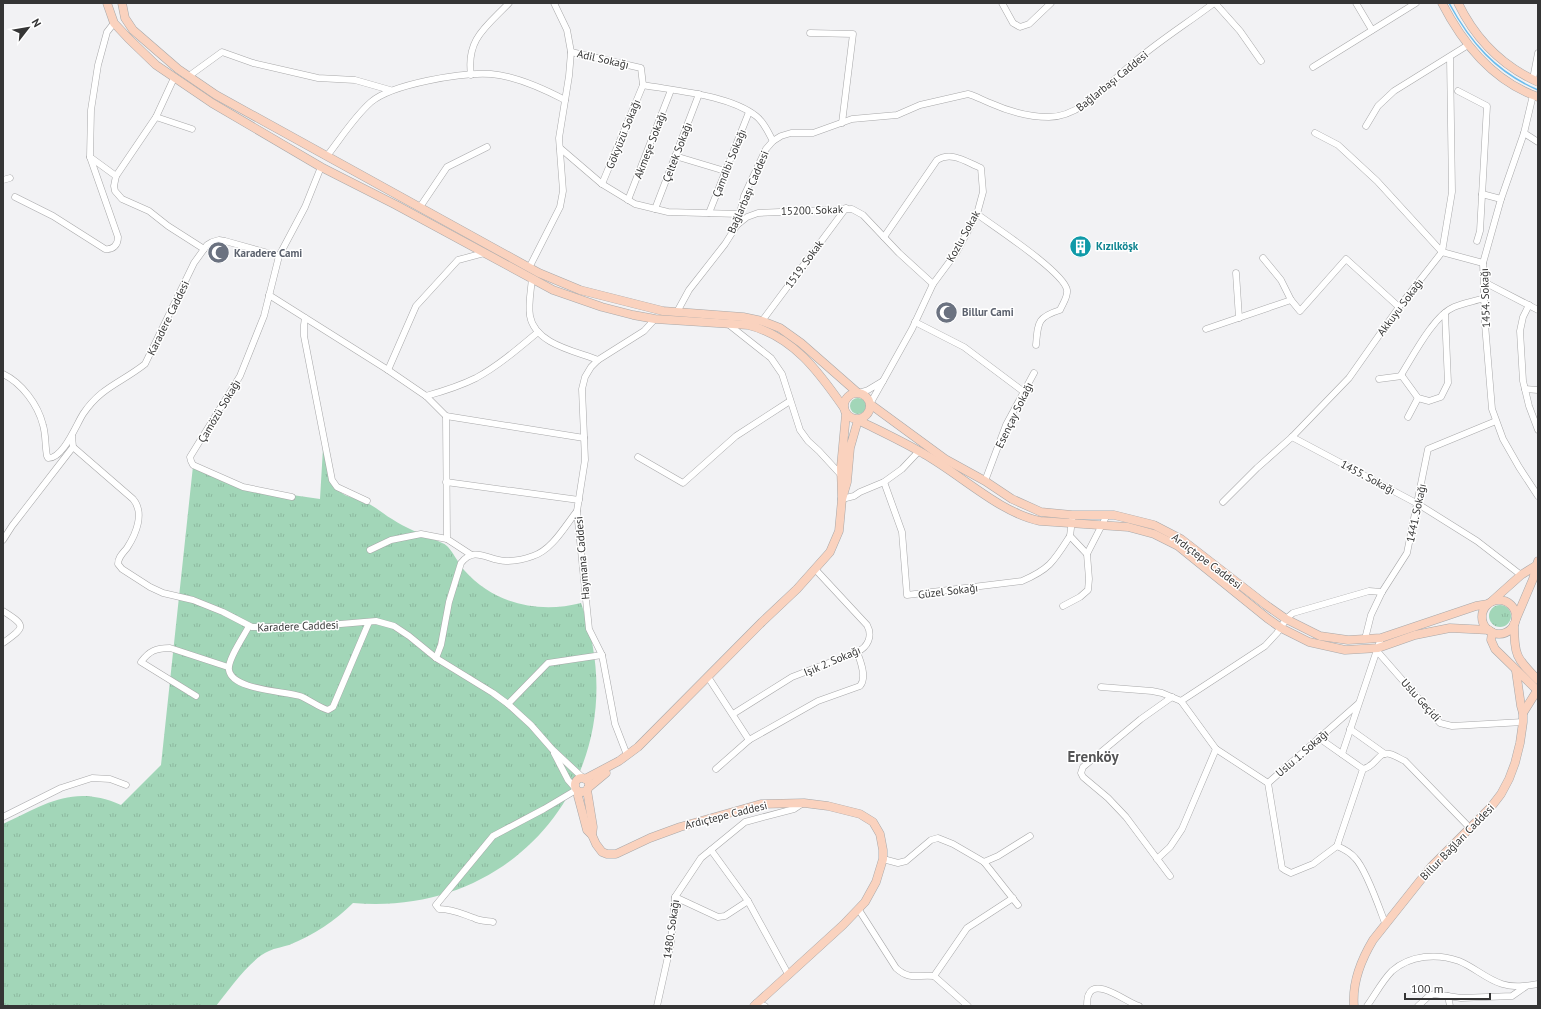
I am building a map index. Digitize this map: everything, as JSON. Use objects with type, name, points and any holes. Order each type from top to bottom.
[{"type":"street","points":[[107,3],[114,23],[156,65],[212,103],[321,167],[396,205],[553,290],[581,301],[633,316],[655,319],[748,325],[757,327],[782,339],[799,351],[826,383],[845,411],[854,419],[919,451],[1008,509],[1028,519],[1071,524],[1128,527],[1154,534],[1178,546],[1281,628],[1309,642],[1345,650],[1377,649],[1414,635],[1450,628],[1503,633],[1509,630],[1515,622],[1535,581],[1537,563]]},
{"type":"street","points":[[122,3],[125,18],[133,30],[178,69],[216,94],[529,268],[580,290],[663,311],[743,317],[762,321],[780,328],[802,343],[858,393],[866,397],[870,404],[869,413],[858,420],[850,448],[847,482],[842,499]]},
{"type":"street","points":[[471,75],[469,62],[471,50],[476,38],[509,3]]},
{"type":"street","points":[[529,268],[560,206],[563,191],[559,138],[571,52],[567,30],[554,3]]},
{"type":"street","points":[[1002,3],[1013,23],[1020,27],[1026,26],[1051,3]]},
{"type":"street","points":[[1214,3],[1240,31],[1261,62]]},
{"type":"street","name":"Bağlarbaşı Caddesi","points":[[677,312],[689,290],[725,244],[737,225],[744,196],[766,149],[773,141],[786,135],[813,133],[852,119],[896,115],[920,105],[968,94],[998,107],[1019,113],[1047,117],[1060,117],[1075,111],[1103,90],[1138,59],[1214,3]]},
{"type":"street","points":[[1356,3],[1372,30]]},
{"type":"street","points":[[1312,67],[1416,3]]},
{"type":"street","points":[[1442,3],[1468,45],[1480,59],[1517,88],[1536,96]]},
{"type":"street","points":[[1458,3],[1472,26],[1491,50],[1512,67],[1536,80],[1538,53]]},
{"type":"street","points":[[14,197],[53,216],[105,249],[112,248],[116,244],[118,237],[90,157],[91,110],[98,65],[107,32],[114,23]]},
{"type":"street","points":[[810,33],[853,34],[842,123]]},
{"type":"street","points":[[1366,126],[1378,106],[1394,90],[1468,45]]},
{"type":"street","points":[[189,76],[222,52],[253,63],[318,78],[355,80],[390,90]]},
{"type":"street","name":"Adil Sokağı","points":[[571,52],[641,68],[643,85]]},
{"type":"street","name":"Akkuyu Sokağı","points":[[1223,502],[1256,468],[1292,437],[1349,378],[1399,307],[1442,252],[1452,192],[1450,57]]},
{"type":"street","points":[[327,156],[353,122],[371,102],[390,90],[451,77],[491,74],[519,80],[565,100]]},
{"type":"street","points":[[174,78],[156,118],[116,176],[114,186],[115,191],[122,199],[149,211],[168,226],[204,249]]},
{"type":"street","points":[[643,85],[708,96],[749,112],[756,116],[766,127],[773,141]]},
{"type":"street","name":"Gökyüzü Sokağı","points":[[602,184],[643,85]]},
{"type":"street","name":"Akmeşe Sokağı","points":[[628,200],[671,90]]},
{"type":"street","points":[[1458,91],[1486,106],[1480,231],[1477,241]]},
{"type":"street","name":"Çeltek Sokağı","points":[[655,209],[699,94]]},
{"type":"street","name":"1454. Sokağı","points":[[1536,96],[1501,199],[1484,263],[1484,298],[1492,409],[1503,439],[1538,496]]},
{"type":"street","name":"Çamdibi Sokağı","points":[[709,213],[749,112]]},
{"type":"street","points":[[156,118],[192,130]]},
{"type":"street","points":[[1314,133],[1338,145],[1377,181],[1442,252],[1484,263]]},
{"type":"street","points":[[1524,133],[1538,142]]},
{"type":"street","points":[[420,207],[447,167],[487,147]]},
{"type":"street","points":[[560,148],[602,184],[634,204],[668,212],[739,214]]},
{"type":"street","name":"Kozlu Sokak","points":[[870,404],[916,322],[933,284],[956,253],[977,214],[983,192],[981,168],[951,155],[937,160],[884,238]]},
{"type":"street","points":[[675,156],[725,172]]},
{"type":"street","points":[[90,157],[116,176]]},
{"type":"street","points":[[279,256],[305,207],[321,167]]},
{"type":"street","points":[[3,180],[10,178]]},
{"type":"street","points":[[1482,194],[1501,199]]},
{"type":"street","name":"15200. Sokak","points":[[737,225],[747,217],[758,213],[846,208],[858,211],[899,253],[933,284]]},
{"type":"street","name":"1519. Sokak","points":[[762,321],[846,208]]},
{"type":"street","points":[[977,214],[1033,254],[1066,286],[1067,294],[1060,310],[1049,313],[1040,321],[1036,345]]},
{"type":"street","name":"Karadere Caddesi","points":[[3,374],[10,378],[35,405],[43,425],[46,455],[48,458],[51,458],[59,454],[72,436],[82,415],[94,398],[114,383],[135,372],[145,364],[194,263],[207,245],[219,240],[279,256]]},
{"type":"street","points":[[388,370],[416,306],[446,274],[455,262],[484,253]]},
{"type":"street","name":"Çamözü Sokağı","points":[[279,256],[264,316],[240,376],[190,459],[193,465],[236,485],[292,497]]},
{"type":"street","points":[[1263,258],[1281,280],[1291,300],[1300,311],[1346,259],[1399,307]]},
{"type":"street","points":[[1236,273],[1239,318]]},
{"type":"street","points":[[532,278],[530,307],[531,317],[534,327],[538,332],[549,341],[598,360]]},
{"type":"street","points":[[1484,282],[1538,310]]},
{"type":"street","points":[[269,295],[388,370],[426,396],[446,416],[584,438]]},
{"type":"street","points":[[1402,376],[1401,375],[1435,323],[1445,313],[1454,307],[1484,298]]},
{"type":"street","points":[[1206,329],[1291,300]]},
{"type":"street","points":[[1530,305],[1523,317],[1520,331],[1523,381],[1529,406],[1538,430]]},
{"type":"street","points":[[1402,376],[1418,398],[1425,401],[1435,400],[1441,397],[1448,383],[1445,313]]},
{"type":"street","points":[[305,318],[304,336],[332,480],[337,487],[367,501]]},
{"type":"street","name":"Haymana Caddesi","points":[[627,755],[615,724],[602,655],[589,629],[578,510],[585,460],[582,389],[585,377],[591,367],[598,360],[644,331],[655,319]]},
{"type":"street","points":[[916,322],[964,347],[1024,392]]},
{"type":"street","points":[[728,324],[771,358],[782,374],[800,430],[842,476]]},
{"type":"street","points":[[426,396],[455,388],[477,377],[504,359],[538,332]]},
{"type":"street","name":"Esençay Sokağı","points":[[985,481],[1006,425],[1034,373]]},
{"type":"street","points":[[1380,380],[1402,376]]},
{"type":"street","points":[[576,790],[576,781],[584,779],[619,761],[638,747],[762,622],[798,589],[830,552],[839,531],[842,499],[844,402],[850,395],[868,390],[883,381]]},
{"type":"street","points":[[1525,390],[1538,390]]},
{"type":"street","points":[[1408,417],[1418,398]]},
{"type":"street","points":[[638,457],[683,483],[736,436],[790,402]]},
{"type":"street","name":"Ardıçtepe Caddesi","points":[[870,404],[945,460],[985,481],[1012,499],[1041,512],[1072,515],[1114,515],[1154,525],[1181,539],[1286,619],[1320,636],[1348,640],[1381,638],[1476,606],[1490,603]]},
{"type":"street","points":[[446,416],[447,539]]},
{"type":"street","name":"1441. Sokağı","points":[[1365,639],[1371,615],[1382,592],[1408,553],[1428,450],[1496,421]]},
{"type":"street","points":[[3,540],[12,526],[73,447],[72,436]]},
{"type":"street","name":"1455. Sokağı","points":[[1292,437],[1418,504],[1477,541],[1521,575]]},
{"type":"street","name":"Karadere Caddesi","points":[[73,447],[133,499],[139,508],[140,514],[135,532],[128,547],[118,559],[118,564],[120,568],[150,587],[163,593],[193,600],[223,612],[252,628],[369,622],[394,626],[436,658],[508,704],[531,725],[552,749]]},
{"type":"street","points":[[842,499],[854,496],[884,482],[902,469],[919,451]]},
{"type":"street","points":[[446,482],[579,500]]},
{"type":"street","name":"Güzel Sokağı","points":[[884,482],[902,532],[907,596],[1022,581],[1039,574],[1053,563],[1070,536]]},
{"type":"street","points":[[370,550],[391,540],[421,534],[447,539],[470,554],[481,554],[493,559],[506,561],[534,556],[546,548],[578,510]]},
{"type":"street","points":[[1072,515],[1070,536],[1087,554]]},
{"type":"street","points":[[1063,606],[1080,598],[1088,590],[1087,554],[1107,515]]},
{"type":"street","points":[[436,658],[441,645],[450,602],[461,563],[470,554]]},
{"type":"street","points":[[1523,713],[1538,690],[1516,671],[1494,646],[1491,640],[1490,631],[1484,624],[1482,617],[1484,610],[1490,603],[1521,575],[1537,563]]},
{"type":"street","name":"Işık 2. Sokağı","points":[[733,714],[792,677],[862,650],[868,641],[869,628],[815,569]]},
{"type":"street","points":[[1101,687],[1152,691],[1180,701],[1265,646],[1291,614],[1369,590],[1382,592]]},
{"type":"street","points":[[1490,603],[1499,600],[1510,603],[1514,609],[1514,642],[1517,655],[1524,666],[1538,680]]},
{"type":"street","points":[[3,611],[19,621],[20,625],[19,630],[3,643]]},
{"type":"street","points":[[249,626],[228,664],[229,672],[234,680],[247,686],[273,690],[301,697],[326,710],[330,710],[333,707],[369,622]]},
{"type":"street","points":[[1342,754],[1381,638]]},
{"type":"street","points":[[196,696],[141,662],[146,655],[151,651],[160,648],[170,648],[228,667]]},
{"type":"street","name":"Uslu Geçidi","points":[[1377,649],[1440,723],[1452,726],[1523,722]]},
{"type":"street","points":[[716,769],[749,740],[818,701],[860,686],[864,681],[857,652]]},
{"type":"street","points":[[508,704],[548,663],[602,655]]},
{"type":"street","name":"Billur Bağları Caddesi","points":[[1354,1006],[1354,991],[1362,960],[1373,940],[1431,867],[1491,807],[1501,794],[1509,779],[1520,743],[1523,722],[1523,713],[1516,671]]},
{"type":"street","points":[[708,677],[749,740]]},
{"type":"street","points":[[1170,876],[1126,817],[1108,798],[1083,778],[1081,771],[1083,767],[1141,719],[1172,697]]},
{"type":"street","name":"Uslu 1. Sokağı","points":[[1180,701],[1216,749],[1268,783],[1359,704]]},
{"type":"street","points":[[1350,729],[1385,754]]},
{"type":"street","points":[[1319,738],[1363,769]]},
{"type":"street","points":[[552,749],[568,780],[576,790],[583,792],[613,768],[619,761]]},
{"type":"street","points":[[552,749],[588,783],[593,827],[592,836]]},
{"type":"street","points":[[1157,859],[1170,847],[1182,829],[1216,749]]},
{"type":"street","points":[[1363,769],[1372,766],[1380,756],[1385,754],[1391,754],[1405,761],[1470,828]]},
{"type":"street","points":[[1268,783],[1281,865],[1284,870],[1291,873],[1313,864],[1337,846],[1363,769]]},
{"type":"street","points":[[3,816],[61,788],[92,778],[110,779],[126,785]]},
{"type":"street","points":[[493,922],[475,919],[459,911],[439,909],[436,905],[493,836],[576,790]]},
{"type":"street","name":"Ardıçtepe Caddesi","points":[[576,790],[587,830],[602,852],[607,854],[616,854],[655,836],[712,817],[762,804],[804,803],[852,811],[866,817],[877,828],[880,834],[883,859],[876,882],[865,902],[859,910],[755,1005]]},
{"type":"street","name":"1480. Sokağı","points":[[657,1006],[671,943],[675,897],[701,858],[745,822],[794,809],[804,803]]},
{"type":"street","points":[[984,862],[998,856],[1030,836]]},
{"type":"street","points":[[883,859],[898,863],[906,861],[931,840],[938,838],[953,844],[984,862],[1018,905]]},
{"type":"street","points":[[1337,846],[1348,851],[1356,859],[1362,869],[1385,923]]},
{"type":"street","points":[[710,850],[748,901],[788,974]]},
{"type":"street","points":[[675,897],[718,917],[725,916],[748,901]]},
{"type":"street","points":[[934,976],[967,928],[1013,898]]},
{"type":"street","points":[[859,910],[896,968],[901,973],[916,977],[934,976],[968,1006]]},
{"type":"street","points":[[1367,1006],[1379,987],[1392,971],[1408,961],[1425,956],[1442,956],[1460,961],[1485,977],[1502,985],[1521,987],[1538,984]]},
{"type":"street","points":[[1418,1006],[1429,996],[1434,994],[1461,998],[1512,996],[1525,986]]},
{"type":"street","points":[[1087,1006],[1088,995],[1095,989],[1110,991],[1139,1006]]},
{"type":"street","points":[[1448,996],[1450,1006]]},
{"type":"street","points":[[755,1005],[765,1006]]},
{"type":"green space","points":[[858,398],[864,400],[866,406],[864,412],[858,414],[852,412],[850,406],[852,400]]},
{"type":"green space","points":[[323,448],[339,491],[345,495],[363,501],[402,525],[446,545],[464,570],[476,582],[489,591],[503,598],[533,606],[565,606],[581,603],[595,662],[594,719],[580,772],[553,819],[515,857],[469,885],[414,901],[353,903],[339,916],[315,932],[289,945],[271,950],[255,960],[216,1006],[3,1006],[3,824],[60,799],[88,796],[104,799],[121,805],[161,765],[193,466],[236,487],[320,499]]},
{"type":"green space","points":[[1496,605],[1504,605],[1511,612],[1511,620],[1504,627],[1496,627],[1489,620],[1489,612]]},
{"type":"waterway","points":[[1449,3],[1475,43],[1497,65],[1523,83],[1538,90]]},
{"type":"place","name":"Kızılköşk","points":[[1081,246]]},
{"type":"place","name":"Karadere Cami","points":[[218,253]]},
{"type":"place","name":"Billur Cami","points":[[946,312]]},
{"type":"district","name":"Erenköy","points":[[1093,757]]}]
